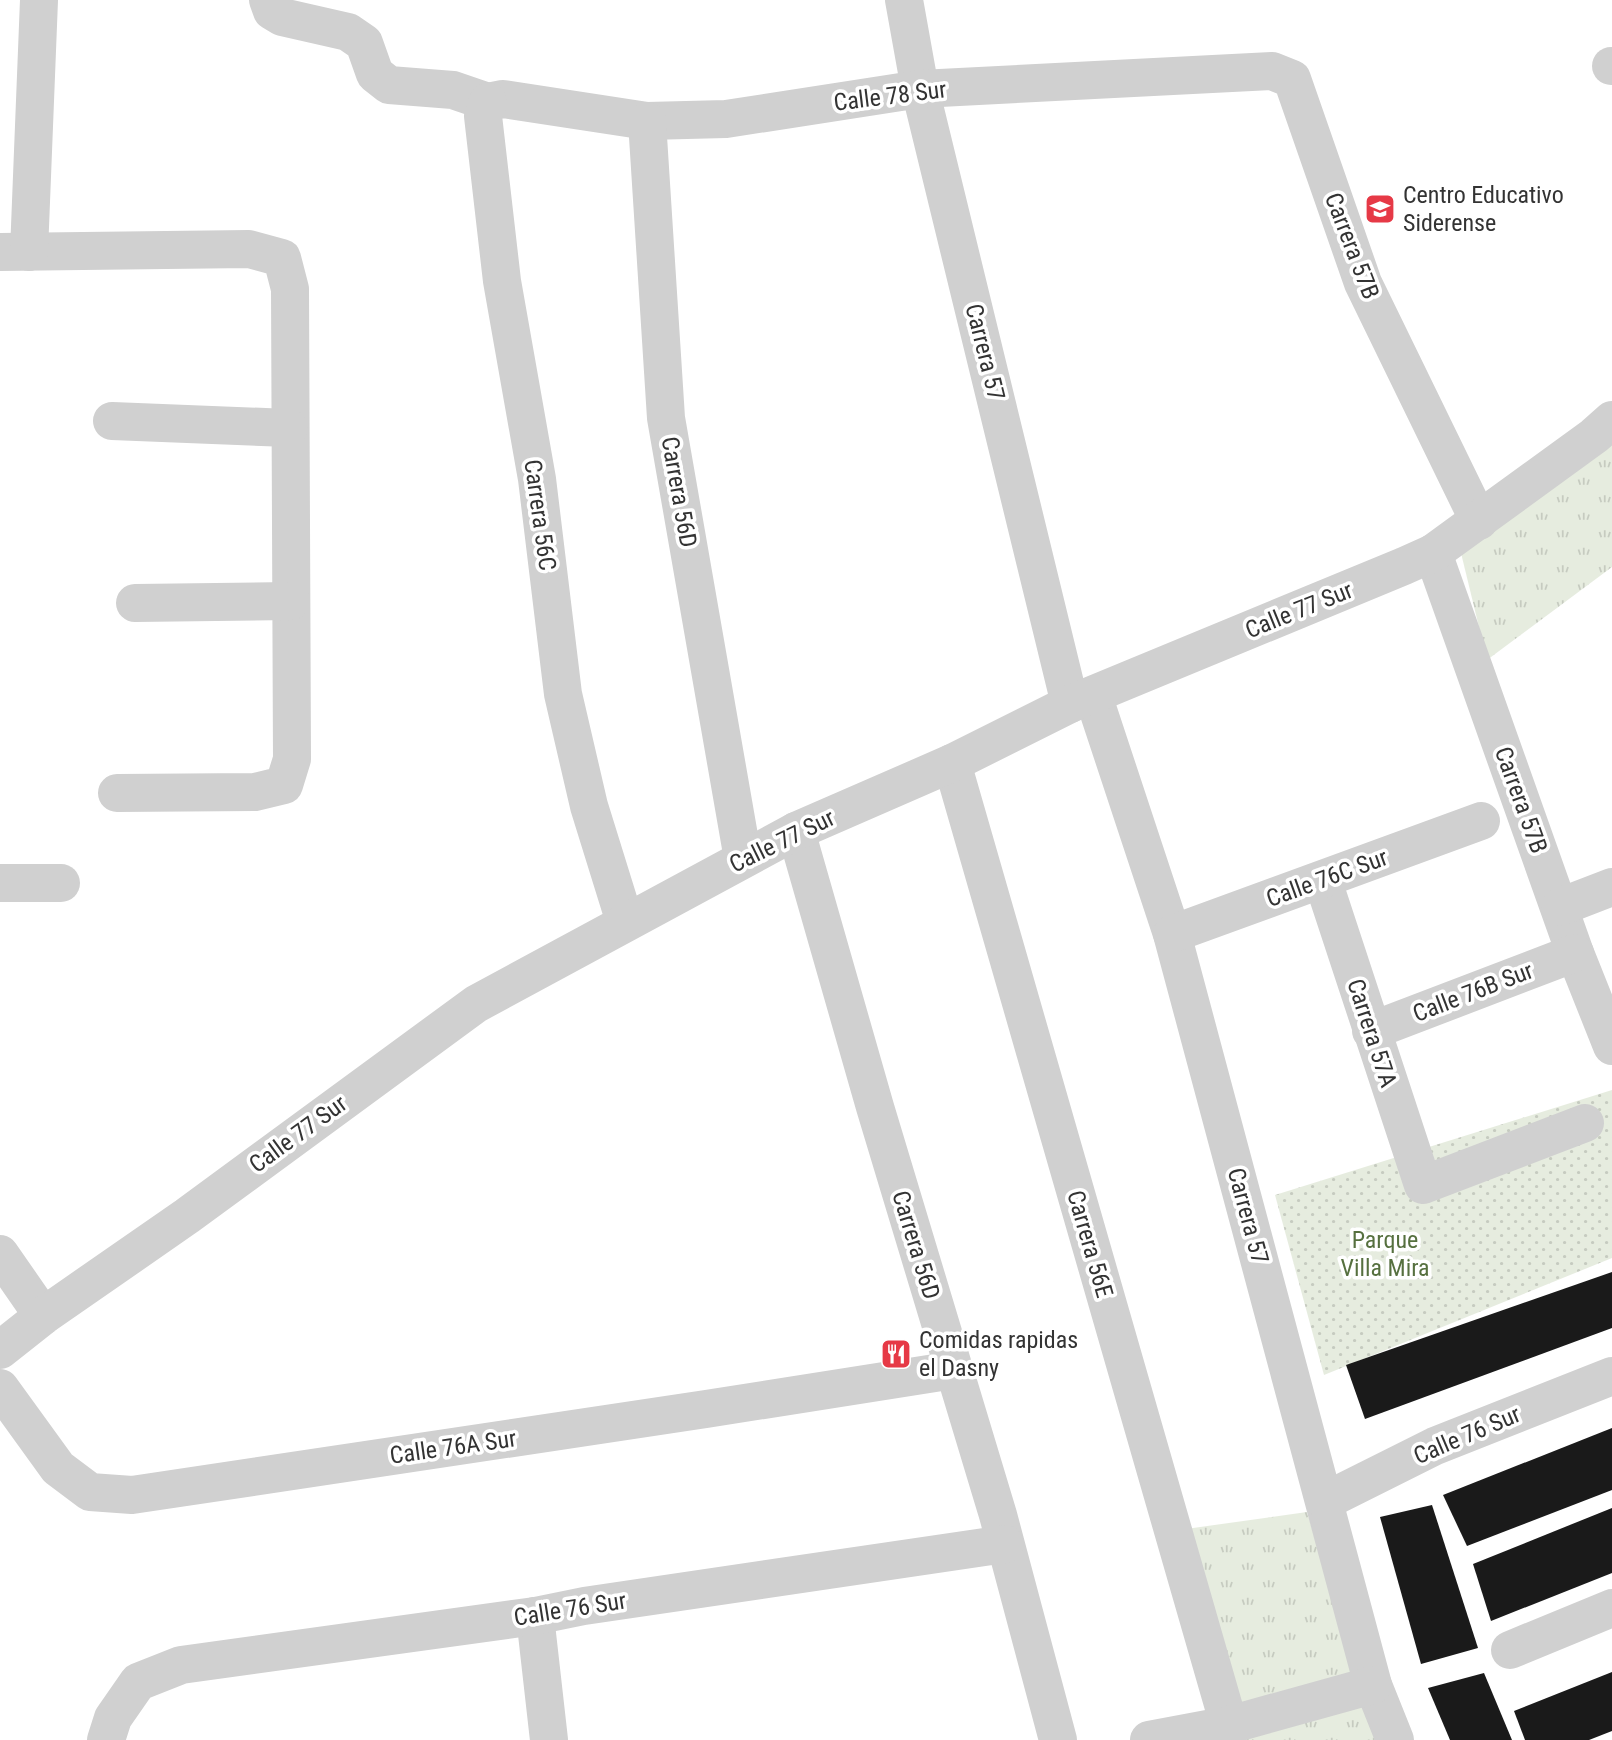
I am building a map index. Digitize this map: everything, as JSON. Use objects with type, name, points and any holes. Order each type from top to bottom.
[{"type":"street","points":[[39,0],[14,252],[249,249],[282,258],[290,289],[292,759],[284,785],[255,792],[117,793]]},
{"type":"street","name":"Calle 78 Sur","points":[[268,0],[272,11],[282,17],[348,32],[364,43],[375,74],[389,85],[453,90],[488,102],[503,99],[648,121],[726,119],[920,89],[1272,71],[1292,79]]},
{"type":"street","name":"Carrera 57","points":[[904,0],[920,89],[1082,699],[1172,934],[1373,1685],[1395,1740]]},
{"type":"street","name":"Carrera 57B","points":[[1292,79],[1363,283],[1479,521]]},
{"type":"street","name":"Carrera 56C","points":[[488,102],[483,116],[502,282],[537,479],[563,694],[589,806],[625,922]]},
{"type":"street","name":"Carrera 56D","points":[[648,121],[666,418],[743,859]]},
{"type":"street","name":"Calle 77 Sur","points":[[0,1350],[43,1316],[187,1216],[475,1004],[796,831],[951,763],[1082,699],[1433,553],[1594,436],[1612,420]]},
{"type":"street","points":[[112,421],[289,428]]},
{"type":"street","name":"Carrera 57B","points":[[1433,553],[1559,907],[1612,1046]]},
{"type":"street","points":[[135,603],[291,601]]},
{"type":"street","name":"Carrera 56E","points":[[951,763],[1229,1725]]},
{"type":"street","name":"Calle 76C Sur","points":[[1172,934],[1323,881],[1480,821]]},
{"type":"street","name":"Carrera 56D","points":[[796,831],[1005,1544],[1058,1740]]},
{"type":"street","name":"Carrera 57A","points":[[1323,881],[1423,1185],[1585,1123]]},
{"type":"street","points":[[0,883],[61,883]]},
{"type":"street","points":[[1559,907],[1612,887]]},
{"type":"street","name":"Calle 76B Sur","points":[[1371,1031],[1576,953]]},
{"type":"street","points":[[0,1254],[43,1316]]},
{"type":"street","name":"Calle 76A Sur","points":[[0,1388],[58,1468],[90,1492],[132,1495],[692,1412],[954,1370]]},
{"type":"street","name":"Calle 76 Sur","points":[[1325,1501],[1435,1446],[1612,1376]]},
{"type":"street","name":"Calle 76 Sur","points":[[106,1740],[113,1718],[138,1682],[181,1665],[535,1616],[584,1606],[1005,1544]]},
{"type":"street","points":[[1510,1650],[1612,1608]]},
{"type":"street","points":[[535,1616],[549,1740]]},
{"type":"street","points":[[1149,1740],[1229,1725],[1373,1685]]},
{"type":"green space","points":[[1612,427],[1612,567],[1487,660],[1461,553]]},
{"type":"green space","name":"Parque Villa Mira","points":[[1612,1090],[1612,1258],[1324,1375],[1275,1195]]},
{"type":"green space","points":[[1307,1512],[1376,1740],[1242,1740],[1186,1529]]},
{"type":"building","points":[[1612,1272],[1612,1328],[1365,1419],[1346,1365]]},
{"type":"building","points":[[1612,1428],[1612,1490],[1467,1546],[1443,1495]]},
{"type":"building","points":[[1432,1505],[1478,1648],[1421,1664],[1380,1517]]},
{"type":"building","points":[[1612,1508],[1612,1573],[1491,1621],[1473,1564]]},
{"type":"building","points":[[1612,1672],[1612,1731],[1589,1740],[1525,1740],[1514,1711]]},
{"type":"building","points":[[1484,1673],[1512,1740],[1450,1740],[1428,1688]]},
{"type":"place","name":"Centro Educativo Siderense","points":[[1380,209]]},
{"type":"place","name":"Comidas rapidas el Dasny","points":[[896,1354]]}]
